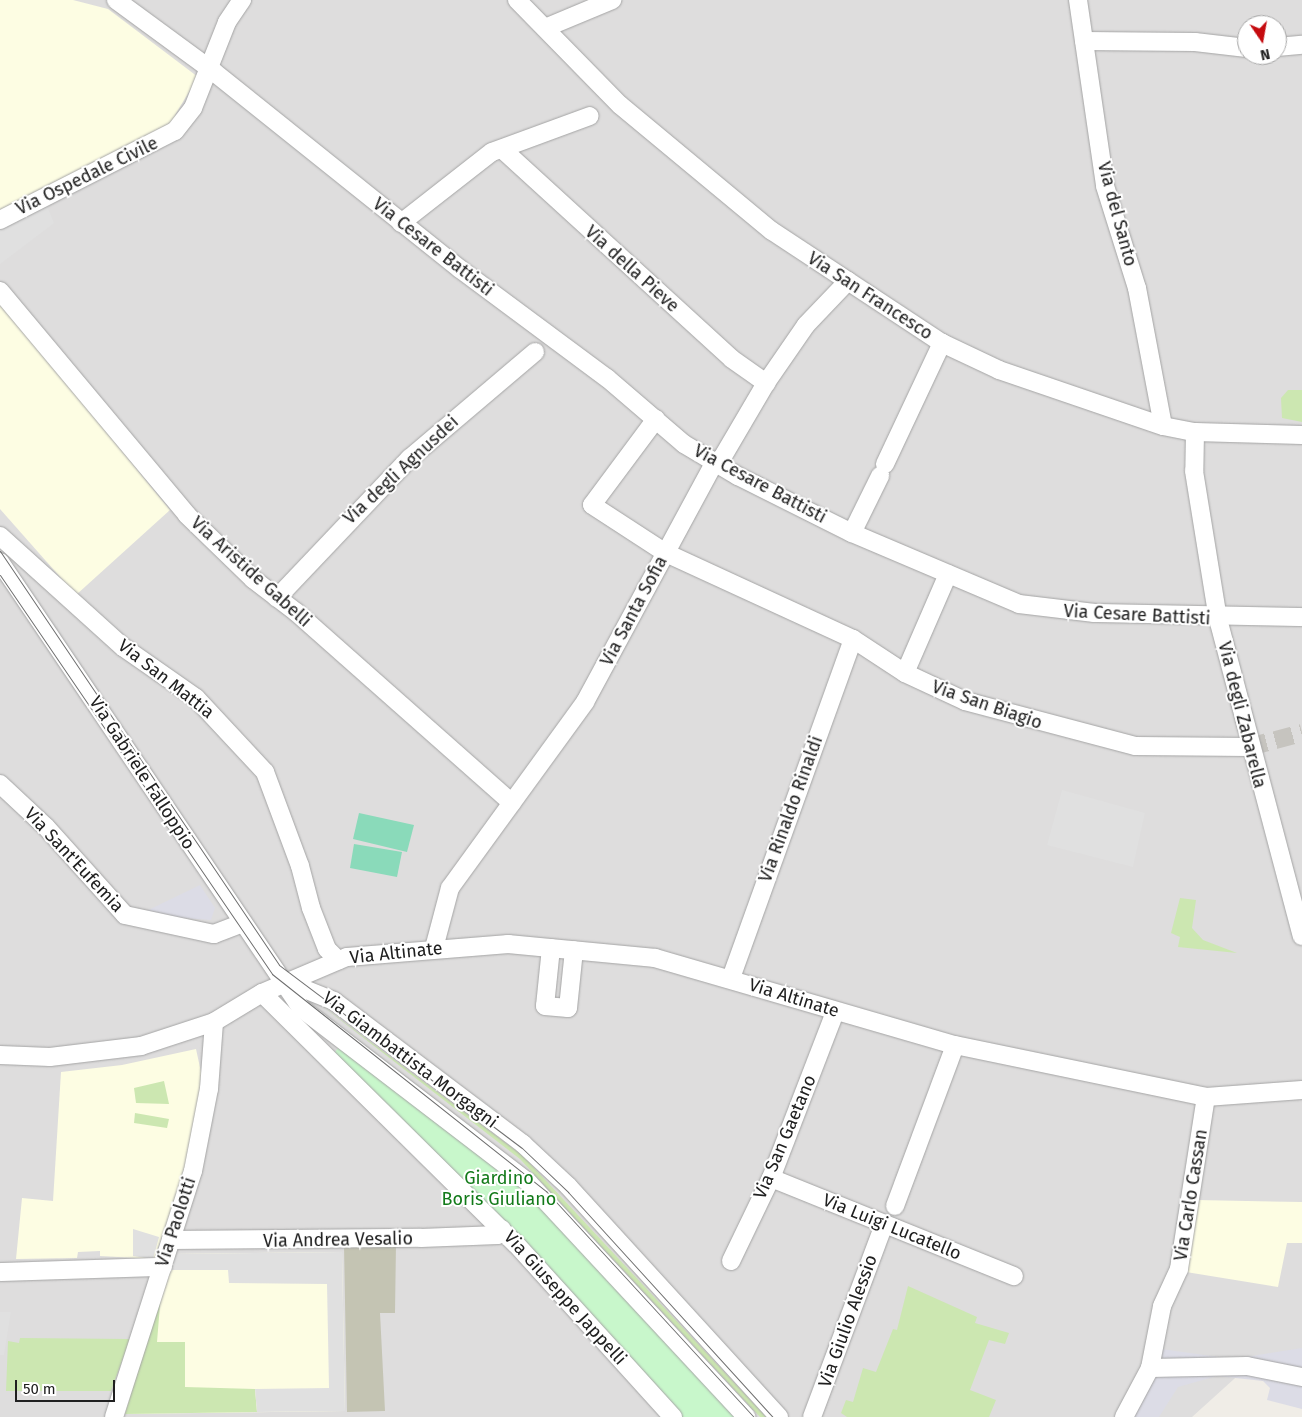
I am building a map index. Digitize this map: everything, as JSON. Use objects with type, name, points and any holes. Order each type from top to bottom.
[{"type":"street","name":"Via Cesare Battisti","points":[[116,0],[210,69],[401,223],[714,463],[852,533],[1019,604],[1053,611],[1218,619],[1302,617]]},
{"type":"street","name":"Via Ospedale Civile","points":[[0,220],[175,131],[193,108],[227,22],[242,0]]},
{"type":"street","name":"Via San Francesco","points":[[517,0],[620,105],[772,231],[942,343],[999,370],[1162,426],[1195,432],[1302,435]]},
{"type":"street","points":[[545,28],[612,0]]},
{"type":"street","name":"Via del Santo","points":[[1078,0],[1106,186],[1137,288],[1162,426]]},
{"type":"street","points":[[1084,41],[1195,42],[1237,47]]},
{"type":"street","points":[[1287,46],[1302,45]]},
{"type":"street","points":[[401,223],[482,158],[590,116]]},
{"type":"street","name":"Via della Pieve","points":[[502,149],[732,359],[766,383]]},
{"type":"street","name":"Via Santa Sofia","points":[[434,948],[450,888],[584,702],[714,463],[722,458],[766,383],[801,332],[848,281]]},
{"type":"street","name":"Via Aristide Gabelli","points":[[0,291],[186,515],[277,598],[512,803]]},
{"type":"street","points":[[852,533],[942,343]]},
{"type":"street","name":"Via degli Agnusdei","points":[[277,598],[410,458],[529,357]]},
{"type":"street","name":"Via San Biagio","points":[[656,419],[592,505],[666,552],[853,640],[905,673],[965,701],[1077,734],[1160,748],[1248,746]]},
{"type":"street","name":"Via degli Zabarella","points":[[1195,432],[1194,471],[1218,619],[1248,746],[1295,880],[1302,936]]},
{"type":"street","name":"Via San Mattia","points":[[0,536],[123,647],[196,698],[265,772],[300,866],[311,908],[327,949],[338,960]]},
{"type":"street","name":"Via Gabriele Falloppio","points":[[0,562],[242,923],[287,982]]},
{"type":"street","points":[[905,673],[948,574]]},
{"type":"street","name":"Via Rinaldo Rinaldi","points":[[731,978],[853,640]]},
{"type":"street","name":"Via Sant'Eufemia","points":[[0,784],[46,827],[115,909],[136,920],[214,934],[242,923]]},
{"type":"street","name":"Via Altinate","points":[[0,1055],[50,1057],[141,1046],[214,1022],[262,993],[287,982],[322,971],[338,960],[434,948],[551,948],[654,958],[731,978],[835,1012],[1012,1058],[1206,1097],[1302,1090]]},
{"type":"street","points":[[551,948],[545,1006],[568,1008],[574,950]]},
{"type":"street","name":"Via Giambattista Morgagni","points":[[287,982],[301,1008],[528,1182],[746,1417]]},
{"type":"street","name":"Via Giambattista Morgagni","points":[[287,982],[327,997],[523,1144],[568,1186],[779,1417]]},
{"type":"street","name":"Via Giuseppe Jappelli","points":[[262,993],[502,1230],[673,1417]]},
{"type":"street","name":"Via San Gaetano","points":[[732,1261],[771,1178],[835,1012]]},
{"type":"street","name":"Via Paolotti","points":[[114,1417],[163,1267],[202,1132],[214,1022]]},
{"type":"street","name":"Via Giulio Alessio","points":[[812,1417],[953,1051]]},
{"type":"street","name":"Via Carlo Cassan","points":[[1150,1368],[1152,1348],[1182,1254],[1206,1097]]},
{"type":"street","name":"Via Luigi Lucatello","points":[[771,1178],[890,1215],[1014,1276]]},
{"type":"street","name":"Via Andrea Vesalio","points":[[171,1240],[421,1238],[498,1235],[502,1230]]},
{"type":"street","points":[[0,1272],[163,1267]]},
{"type":"street","points":[[1124,1417],[1150,1368],[1247,1366],[1302,1377]]},
{"type":"shaded area","points":[[0,0],[1302,0],[1302,1390],[1244,1370],[1192,1417],[0,1417]]},
{"type":"shaded area","points":[[0,0],[73,0],[108,9],[198,77],[175,115],[178,119],[156,136],[0,211]]},
{"type":"shaded area","points":[[45,201],[54,223],[0,264],[0,227]]},
{"type":"shaded area","points":[[0,302],[170,510],[76,595],[0,509]]},
{"type":"shaded area","points":[[1062,790],[1145,813],[1133,867],[1047,845]]},
{"type":"shaded area","points":[[200,885],[215,908],[211,920],[138,915]]},
{"type":"shaded area","points":[[196,1049],[201,1072],[199,1105],[186,1170],[154,1259],[100,1256],[100,1251],[78,1252],[77,1258],[16,1259],[22,1198],[53,1201],[61,1072],[122,1065]]},
{"type":"shaded area","points":[[1197,1200],[1302,1202],[1302,1243],[1287,1243],[1278,1287],[1186,1272]]},
{"type":"shaded area","points":[[133,1229],[159,1237],[153,1259],[133,1256]]},
{"type":"shaded area","points":[[396,1244],[395,1313],[380,1313],[385,1411],[347,1412],[344,1246]]},
{"type":"shaded area","points":[[342,1252],[345,1411],[125,1414],[171,1254]]},
{"type":"shaded area","points":[[342,1252],[345,1411],[257,1412],[255,1389],[329,1388],[327,1284],[229,1283],[228,1270],[167,1270],[171,1254]]},
{"type":"shaded area","points":[[0,1312],[11,1312],[4,1355],[0,1355]]},
{"type":"shaded area","points":[[1147,1347],[1233,1359],[1302,1348],[1302,1409],[1267,1400],[1270,1388],[1263,1381],[1217,1376],[1178,1387],[1159,1417],[1119,1417],[1139,1378]]},
{"type":"green space","points":[[1288,390],[1302,390],[1302,422],[1282,418],[1281,398]]},
{"type":"green space","points":[[359,813],[414,825],[407,852],[353,839]]},
{"type":"green space","points":[[354,844],[402,852],[397,877],[350,868]]},
{"type":"green space","points":[[1180,898],[1196,900],[1192,928],[1203,940],[1237,953],[1178,947],[1180,937],[1171,933]]},
{"type":"green space","points":[[316,1001],[523,1156],[766,1417],[760,1417],[520,1159]]},
{"type":"green space","name":"Giardino Boris Giuliano","points":[[344,1040],[514,1173],[741,1417],[680,1417],[332,1056]]},
{"type":"green space","points":[[164,1081],[169,1104],[136,1103],[134,1088]]},
{"type":"green space","points":[[135,1113],[169,1119],[167,1128],[134,1123]]},
{"type":"green space","points":[[908,1286],[977,1317],[975,1323],[1009,1333],[1005,1344],[989,1340],[970,1390],[996,1400],[989,1417],[847,1417],[841,1413],[846,1400],[853,1402],[863,1368],[876,1372],[893,1329],[897,1330]]},
{"type":"green space","points":[[161,1293],[157,1342],[185,1342],[185,1387],[255,1389],[257,1412],[125,1414]]},
{"type":"green space","points":[[20,1338],[130,1339],[111,1391],[6,1391],[8,1341],[19,1343]]},
{"type":"tunnel","points":[[1249,747],[1302,733]]},
{"type":"tram line","points":[[0,551],[279,965],[522,1148],[568,1192],[773,1417]]},
{"type":"tram line","points":[[0,575],[272,974],[546,1191],[754,1417]]}]
